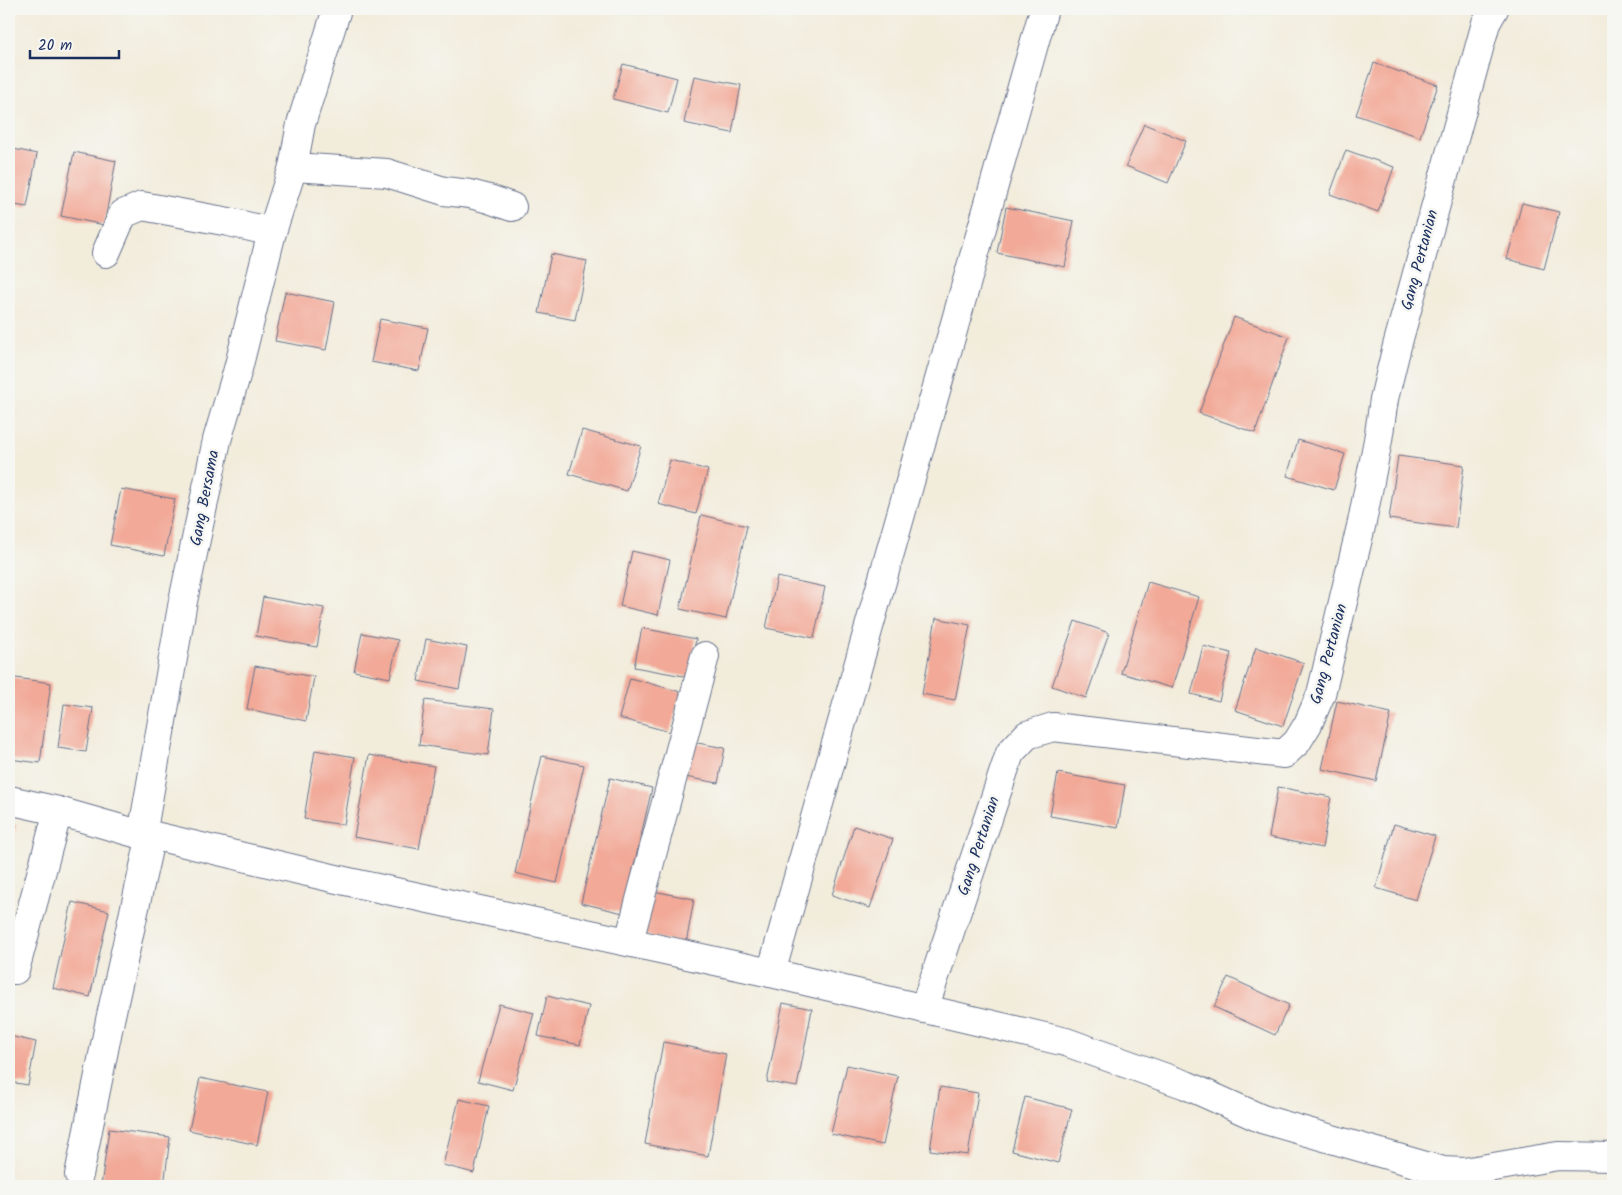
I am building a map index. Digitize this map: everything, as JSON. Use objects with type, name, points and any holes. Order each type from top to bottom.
[{"type":"street","name":"Gang Bersama","points":[[79,1175],[147,835],[183,601],[204,495],[272,232],[293,167],[301,124],[337,9]]},
{"type":"street","points":[[771,973],[1044,9]]},
{"type":"street","name":"Gang Pertanian","points":[[924,1009],[1010,753],[1027,735],[1054,727],[1284,754],[1297,742],[1308,724],[1321,694],[1362,522],[1377,449],[1384,399],[1397,346],[1486,23],[1494,9]]},
{"type":"street","points":[[293,167],[387,173],[444,191],[470,194],[512,207]]},
{"type":"street","points":[[106,253],[123,214],[142,206],[230,222],[272,232]]},
{"type":"street","points":[[629,942],[705,656]]},
{"type":"street","points":[[9,800],[147,835],[354,883],[771,973],[1066,1042],[1186,1084],[1262,1119],[1443,1171],[1464,1172],[1558,1156],[1613,1156]]},
{"type":"street","points":[[15,970],[58,811]]},
{"type":"building","points":[[1374,63],[1438,85],[1420,137],[1356,115]]},
{"type":"building","points":[[623,64],[677,78],[668,113],[613,99]]},
{"type":"building","points":[[694,76],[741,85],[732,133],[684,123]]},
{"type":"building","points":[[1144,124],[1186,141],[1168,183],[1126,166]]},
{"type":"building","points":[[9,148],[37,154],[27,207],[9,204]]},
{"type":"building","points":[[1346,150],[1394,167],[1378,212],[1330,194]]},
{"type":"building","points":[[74,152],[116,161],[104,225],[61,216]]},
{"type":"building","points":[[1522,203],[1559,212],[1544,269],[1507,259]]},
{"type":"building","points":[[1006,207],[1074,221],[1065,267],[997,253]]},
{"type":"building","points":[[551,254],[587,261],[575,320],[539,313]]},
{"type":"building","points":[[285,292],[335,302],[326,350],[275,341]]},
{"type":"building","points":[[1234,317],[1289,337],[1255,433],[1199,413]]},
{"type":"building","points":[[380,319],[428,328],[419,371],[371,362]]},
{"type":"building","points":[[582,430],[641,446],[627,491],[569,474]]},
{"type":"building","points":[[1298,440],[1345,454],[1334,490],[1287,476]]},
{"type":"building","points":[[1398,456],[1464,465],[1456,528],[1389,519]]},
{"type":"building","points":[[670,460],[708,470],[696,514],[658,504]]},
{"type":"building","points":[[121,489],[175,499],[164,556],[110,545]]},
{"type":"building","points":[[701,515],[747,526],[726,619],[680,609]]},
{"type":"building","points":[[632,551],[670,560],[658,615],[620,606]]},
{"type":"building","points":[[777,577],[825,587],[814,638],[766,628]]},
{"type":"building","points":[[1148,582],[1199,597],[1172,688],[1121,673]]},
{"type":"building","points":[[263,597],[324,608],[317,647],[256,636]]},
{"type":"building","points":[[936,618],[970,625],[955,700],[922,694]]},
{"type":"building","points":[[1075,621],[1109,633],[1086,698],[1052,686]]},
{"type":"building","points":[[642,628],[696,639],[689,677],[634,667]]},
{"type":"building","points":[[362,633],[398,640],[390,678],[354,671]]},
{"type":"building","points":[[426,639],[467,647],[459,689],[418,681]]},
{"type":"building","points":[[1203,646],[1231,653],[1219,701],[1191,694]]},
{"type":"building","points":[[1256,647],[1304,663],[1283,726],[1235,710]]},
{"type":"building","points":[[255,666],[314,677],[306,721],[247,709]]},
{"type":"building","points":[[9,677],[51,683],[40,763],[9,759]]},
{"type":"building","points":[[630,678],[681,692],[670,732],[619,718]]},
{"type":"building","points":[[425,700],[494,709],[488,755],[419,745]]},
{"type":"building","points":[[1337,701],[1391,713],[1376,781],[1322,769]]},
{"type":"building","points":[[64,704],[93,708],[86,752],[58,748]]},
{"type":"building","points":[[692,742],[725,748],[718,783],[685,777]]},
{"type":"building","points":[[315,750],[355,757],[344,825],[304,819]]},
{"type":"building","points":[[369,755],[434,766],[419,849],[354,837]]},
{"type":"building","points":[[542,756],[584,765],[557,883],[515,873]]},
{"type":"building","points":[[1058,773],[1125,785],[1118,828],[1050,816]]},
{"type":"building","points":[[610,778],[652,788],[623,913],[581,903]]},
{"type":"building","points":[[1278,787],[1331,797],[1322,848],[1269,837]]},
{"type":"building","points":[[9,823],[16,825],[9,853]]},
{"type":"building","points":[[1394,824],[1435,836],[1416,900],[1376,888]]},
{"type":"building","points":[[854,826],[893,839],[870,908],[832,895]]},
{"type":"building","points":[[653,891],[694,899],[686,944],[644,935]]},
{"type":"building","points":[[72,902],[109,911],[90,997],[53,988]]},
{"type":"building","points":[[1228,977],[1289,1005],[1275,1035],[1214,1007]]},
{"type":"building","points":[[547,996],[589,1006],[580,1045],[538,1036]]},
{"type":"building","points":[[783,1003],[812,1009],[797,1087],[767,1082]]},
{"type":"building","points":[[499,1004],[534,1013],[513,1090],[478,1081]]},
{"type":"building","points":[[9,1036],[36,1042],[28,1085],[9,1082]]},
{"type":"building","points":[[663,1042],[726,1054],[708,1156],[645,1144]]},
{"type":"building","points":[[847,1065],[898,1076],[883,1145],[831,1134]]},
{"type":"building","points":[[200,1078],[268,1092],[257,1145],[189,1130]]},
{"type":"building","points":[[940,1087],[978,1093],[968,1155],[930,1150]]},
{"type":"building","points":[[1025,1097],[1072,1109],[1058,1163],[1012,1151]]},
{"type":"building","points":[[459,1099],[489,1106],[474,1173],[443,1165]]},
{"type":"building","points":[[109,1129],[170,1137],[164,1186],[101,1186]]}]
